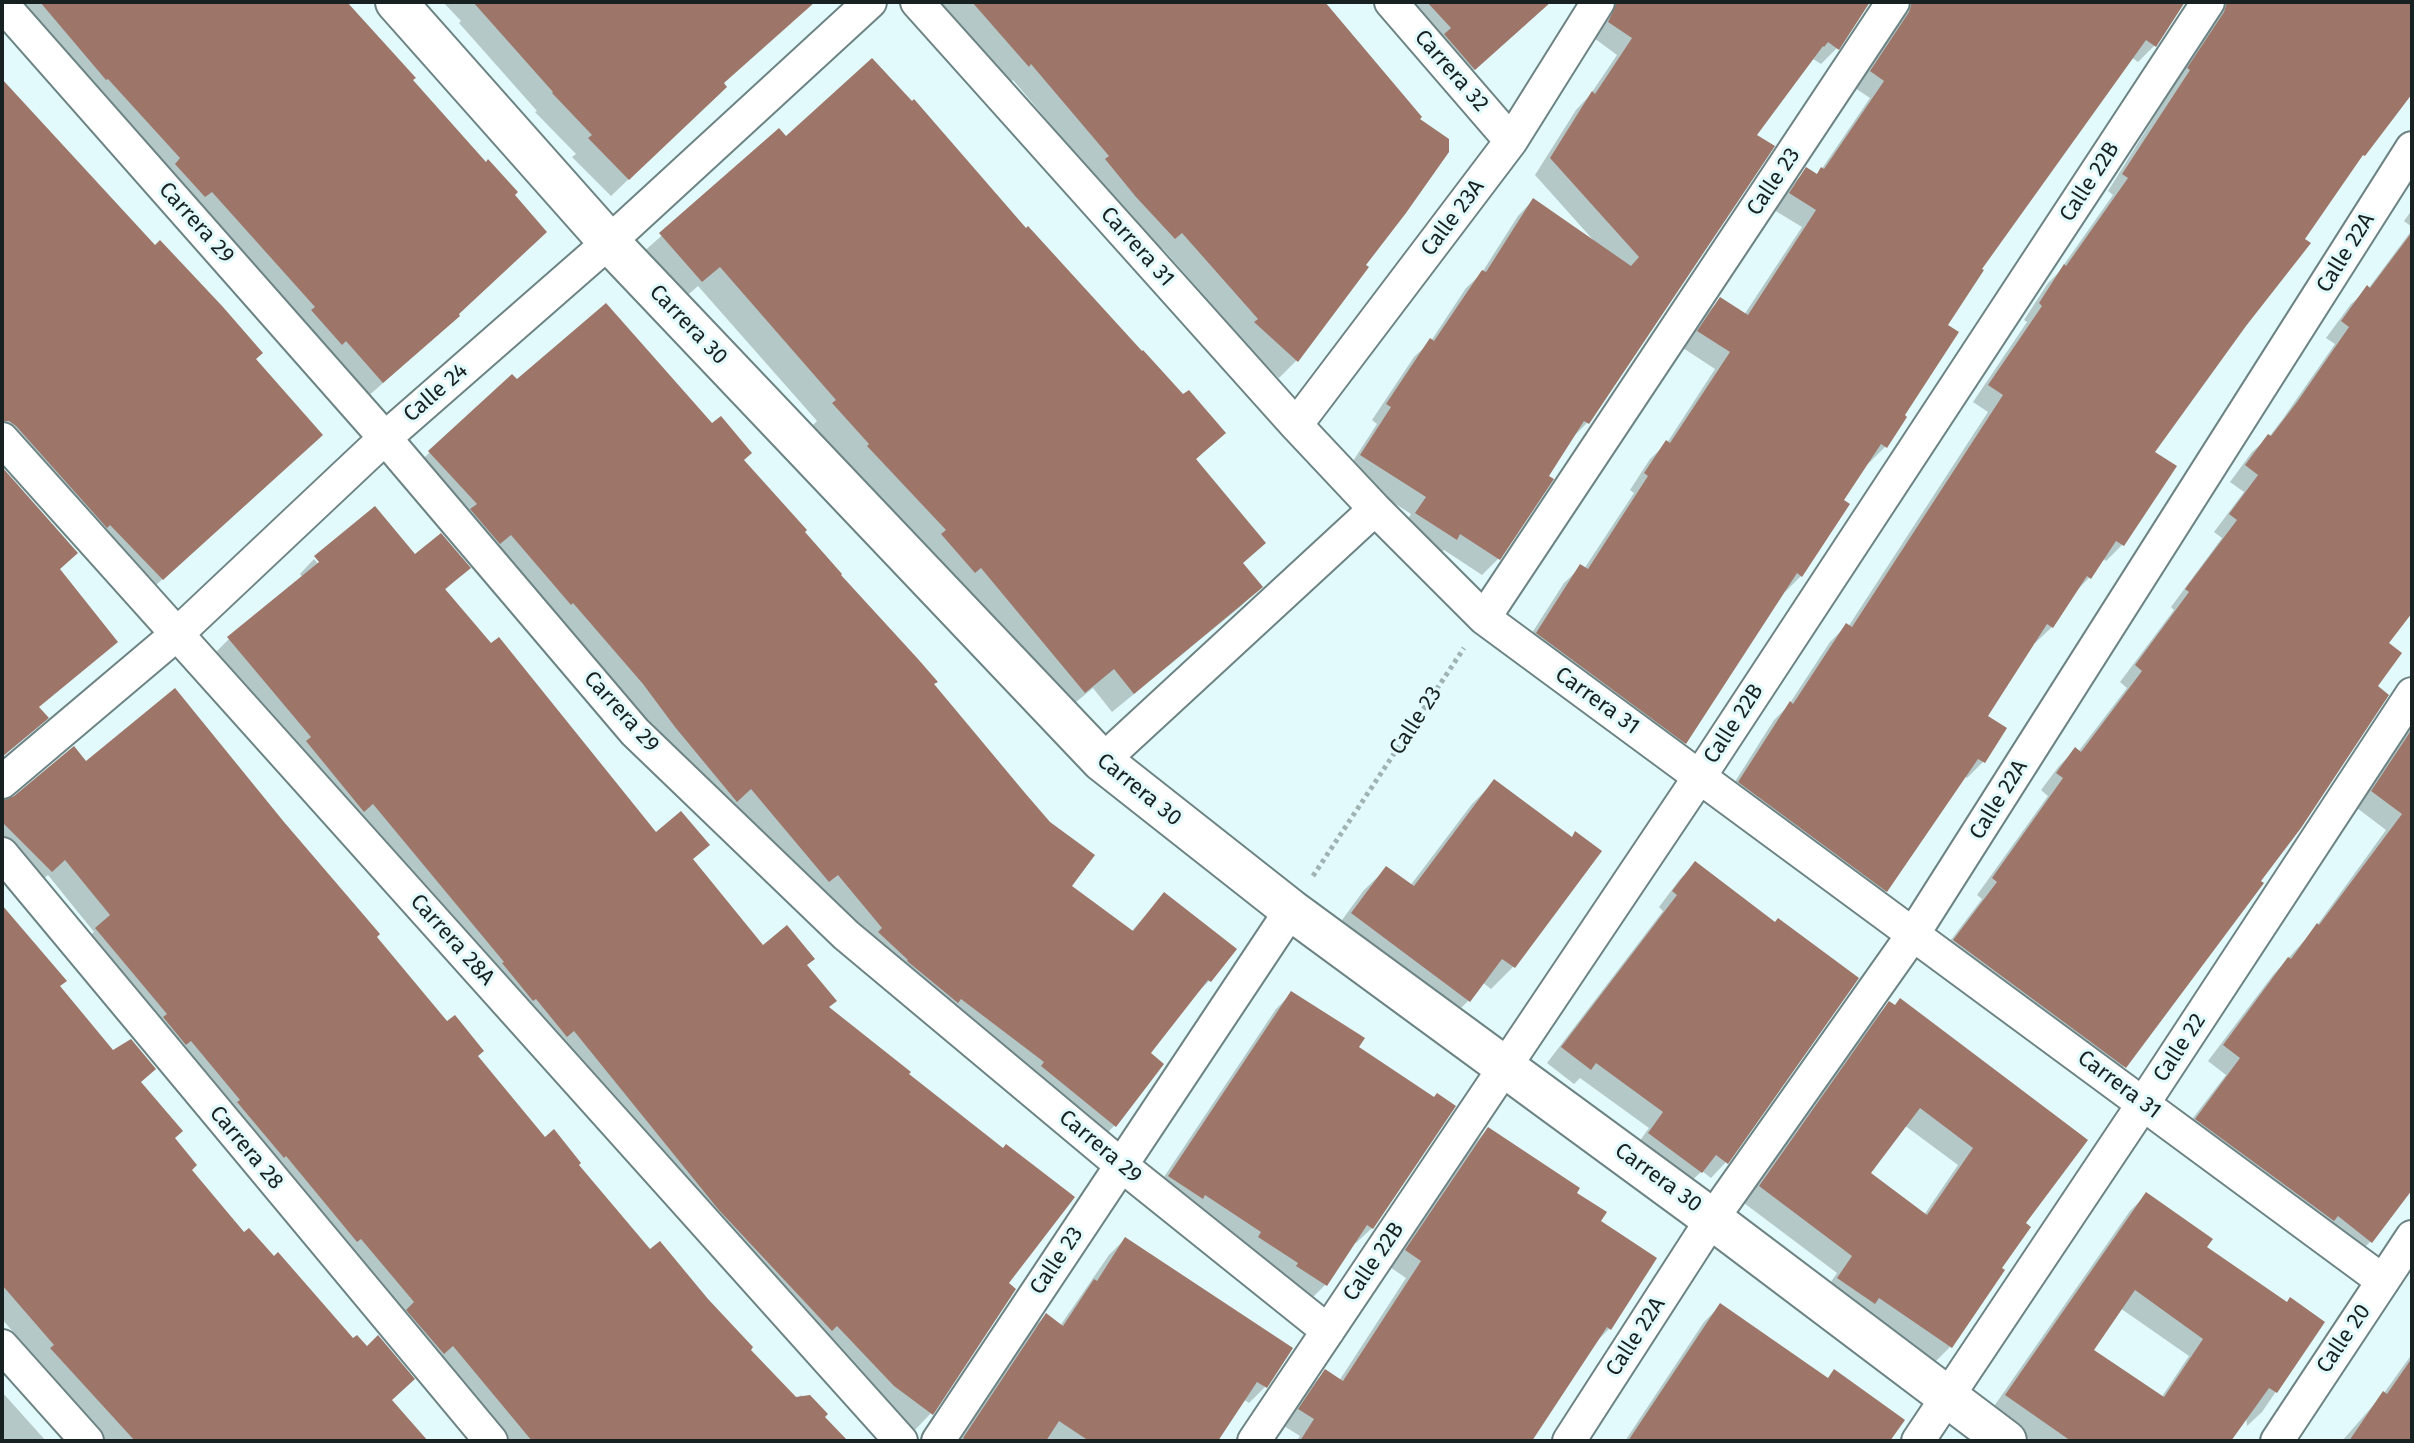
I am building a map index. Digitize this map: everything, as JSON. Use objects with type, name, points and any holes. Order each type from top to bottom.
[{"type":"street","name":"Carrera 30","points":[[396,2],[609,242],[1102,761],[1291,910],[1506,1066],[2006,1441]]},
{"type":"street","name":"Calle 24","points":[[2,782],[177,634],[385,438],[609,242],[870,2]]},
{"type":"street","name":"Carrera 31","points":[[917,2],[1296,425],[1484,618],[2383,1281]]},
{"type":"street","name":"Carrera 32","points":[[1391,2],[1511,141]]},
{"type":"street","name":"Calle 23A","points":[[1296,425],[1511,141],[1598,2]]},
{"type":"street","name":"Calle 23","points":[[1484,618],[1893,2]]},
{"type":"street","name":"Calle 22B","points":[[1254,1441],[1700,776],[2208,2]]},
{"type":"street","name":"Carrera 29","points":[[2,4],[385,438],[635,732],[846,935],[1121,1165],[1328,1331]]},
{"type":"street","name":"Calle 22A","points":[[1569,1441],[1712,1219],[1914,933],[2412,148]]},
{"type":"street","name":"Carrera 28A","points":[[2,439],[901,1441]]},
{"type":"street","points":[[1102,761],[1375,509]]},
{"type":"street","name":"Calle 22","points":[[1918,1441],[2412,694]]},
{"type":"street","name":"Carrera 28","points":[[2,854],[491,1441]]},
{"type":"street","name":"Calle 23","points":[[938,1441],[1291,910]]},
{"type":"street","name":"Calle 20","points":[[2277,1441],[2412,1237]]},
{"type":"street","points":[[2,1346],[87,1441]]},
{"type":"path","name":"Calle 23","points":[[1291,910],[1484,618]]},
{"type":"building","points":[[40,2],[347,2],[486,162],[488,159],[518,192],[515,195],[547,232],[460,316],[383,383],[346,341],[342,345],[311,310],[315,307],[212,192],[205,197],[175,164],[180,158],[106,80]]},
{"type":"building","points":[[473,2],[815,2],[724,83],[727,87],[629,180],[588,138],[592,135]]},
{"type":"building","points":[[972,2],[1325,2],[1422,117],[1420,119],[1449,139],[1449,152],[1298,362],[1254,322],[1258,319],[1182,233],[1175,239],[1136,197],[1105,159],[1109,156],[1031,64],[1029,67]]},
{"type":"building","points":[[1427,2],[1551,2],[1475,70],[1444,34],[1451,28]]},
{"type":"building","points":[[1617,2],[1870,2],[1839,50],[1828,42],[1823,46],[1757,135],[1775,146],[1589,424],[1584,421],[1549,476],[1554,479],[1500,560],[1460,534],[1457,540],[1415,513],[1426,497],[1360,455],[1391,407],[1386,404],[1430,338],[1434,341],[1482,270],[1486,272],[1533,198],[1631,266],[1639,257],[1550,158],[1592,91],[1595,94],[1632,38],[1608,22]]},
{"type":"building","points":[[1912,2],[2185,2],[2156,47],[2146,40],[1982,269],[1948,325],[1959,332],[1905,415],[1907,417],[1887,448],[1881,444],[1844,500],[1850,504],[1802,577],[1797,573],[1686,744],[1536,633],[1580,564],[1588,569],[1648,476],[1644,473],[1666,440],[1670,443],[1730,352],[1697,331],[1720,297],[1748,315],[1816,210],[1789,193],[1806,167],[1817,174],[1821,167],[1824,169],[1884,81],[1870,71],[1909,12]]},
{"type":"building","points":[[2227,2],[2412,2],[2412,94],[2363,155],[2305,239],[2311,243],[2246,326],[2155,452],[2177,466],[2124,546],[2116,541],[2091,579],[2087,576],[2053,628],[2047,624],[1988,716],[2007,728],[1985,763],[1978,759],[1887,892],[1738,782],[1790,701],[1793,704],[1846,623],[1852,627],[2003,395],[1988,385],[2042,306],[2039,303],[2064,264],[2066,266],[2128,178],[2122,174],[2190,70],[2187,68],[2224,12]]},
{"type":"building","points":[[872,58],[912,101],[914,99],[1026,228],[1028,226],[1142,351],[1183,394],[1189,390],[1226,433],[1196,459],[1266,543],[1243,563],[1263,587],[1134,694],[1114,669],[1085,693],[981,568],[975,573],[941,534],[946,530],[867,446],[869,444],[832,403],[836,400],[720,267],[702,282],[659,233],[779,128],[786,136]]},
{"type":"building","points":[[2,79],[155,245],[160,240],[223,307],[263,353],[256,359],[323,435],[163,580],[110,525],[107,528],[16,426],[2,421]]},
{"type":"building","points":[[2412,232],[2412,613],[2389,643],[2402,653],[2378,686],[2389,695],[2301,828],[2261,881],[2264,883],[2126,1068],[1953,940],[1997,882],[1992,878],[2063,778],[2056,773],[2075,747],[2081,752],[2142,671],[2135,665],[2189,592],[2185,589],[2237,520],[2229,514],[2258,475],[2245,465],[2297,402],[2349,327],[2341,321]]},
{"type":"building","points":[[606,303],[712,423],[721,416],[752,453],[744,460],[807,530],[805,532],[841,575],[938,682],[934,684],[1050,822],[1095,855],[1072,886],[1133,931],[1164,892],[1237,949],[1211,982],[1208,980],[1151,1053],[1164,1064],[1116,1127],[1041,1066],[1044,1062],[961,999],[958,1003],[907,961],[878,932],[882,928],[838,875],[829,882],[751,789],[737,802],[643,684],[573,603],[571,605],[511,535],[500,544],[470,509],[477,504],[428,451],[512,374],[517,379]]},
{"type":"building","points":[[2,467],[78,553],[60,569],[118,642],[39,707],[49,718],[2,757]]},
{"type":"building","points":[[375,506],[415,554],[441,533],[471,568],[445,589],[491,643],[499,637],[656,832],[681,811],[710,845],[693,859],[763,945],[787,925],[815,959],[807,965],[837,1001],[829,1007],[1003,1148],[1006,1144],[1075,1197],[1009,1283],[1016,1289],[933,1415],[894,1386],[837,1326],[832,1331],[718,1209],[574,1031],[567,1037],[536,999],[533,1001],[373,804],[364,812],[306,741],[311,737],[227,637],[319,562],[314,556]]},
{"type":"building","points":[[175,688],[380,934],[377,937],[447,1021],[455,1015],[484,1051],[478,1056],[545,1137],[554,1129],[581,1163],[579,1165],[650,1249],[660,1241],[753,1347],[751,1350],[796,1397],[810,1395],[828,1414],[825,1417],[848,1441],[532,1441],[453,1346],[444,1354],[406,1310],[414,1302],[361,1239],[357,1242],[286,1156],[284,1158],[191,1041],[186,1045],[163,1017],[167,1014],[95,928],[110,915],[65,860],[52,872],[2,822],[2,801],[14,796],[74,746],[86,761]]},
{"type":"building","points":[[2412,729],[2412,1190],[2372,1243],[2338,1216],[2334,1221],[2195,1119],[2240,1058],[2223,1045],[2288,957],[2291,959],[2317,923],[2319,925],[2402,814],[2371,791]]},
{"type":"building","points":[[1494,779],[1572,837],[1575,831],[1602,851],[1515,968],[1502,959],[1470,1002],[1351,913],[1386,866],[1414,886]]},
{"type":"building","points":[[1695,861],[1775,922],[1778,918],[1859,978],[1728,1164],[1716,1155],[1702,1173],[1648,1133],[1663,1112],[1596,1063],[1591,1070],[1561,1047],[1677,895],[1672,891]]},
{"type":"building","points":[[2,905],[67,981],[60,986],[113,1050],[131,1039],[156,1069],[141,1082],[183,1131],[175,1138],[197,1165],[192,1170],[244,1232],[249,1228],[274,1256],[278,1252],[353,1338],[357,1335],[367,1346],[378,1335],[415,1379],[392,1400],[428,1441],[135,1441],[50,1348],[54,1345],[2,1285]]},
{"type":"building","points":[[1291,991],[1365,1038],[1359,1047],[1434,1097],[1437,1093],[1456,1106],[1373,1229],[1367,1225],[1327,1286],[1258,1237],[1261,1232],[1205,1195],[1203,1199],[1168,1176]]},
{"type":"building","points":[[1900,998],[2088,1140],[2026,1223],[2031,1227],[1952,1348],[1879,1298],[1875,1304],[1837,1278],[1852,1256],[1759,1186],[1889,1001],[1895,1005]],"holes":[[[1920,1108],[1973,1148],[1927,1215],[1871,1173]]]},
{"type":"building","points":[[1488,1127],[1580,1188],[1577,1193],[1607,1212],[1601,1221],[1657,1258],[1611,1330],[1607,1327],[1532,1441],[1300,1441],[1314,1419],[1298,1409],[1325,1369],[1343,1381],[1421,1261],[1405,1250]]},
{"type":"building","points":[[2146,1192],[2213,1239],[2207,1247],[2287,1302],[2290,1297],[2325,1322],[2277,1393],[2269,1388],[2231,1441],[2071,1441],[2005,1395]],"holes":[[[2135,1290],[2203,1339],[2164,1397],[2094,1350]]]},
{"type":"building","points":[[1125,1237],[1293,1348],[1267,1388],[1257,1382],[1218,1441],[1089,1441],[1059,1421],[1046,1441],[967,1441],[963,1438],[1046,1313],[1063,1326]]},
{"type":"building","points":[[1720,1303],[1828,1378],[1834,1369],[1905,1420],[1890,1441],[1628,1441]]},
{"type":"building","points":[[2412,1358],[2412,1441],[2349,1441],[2383,1391],[2387,1394]]}]
